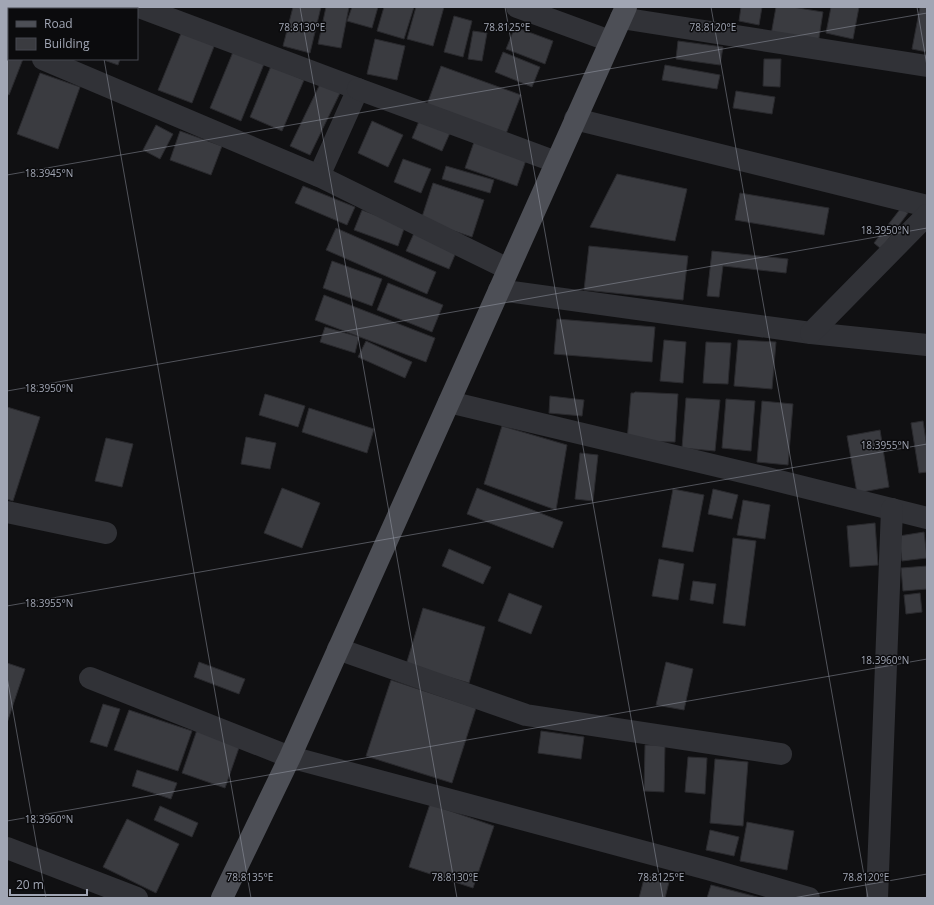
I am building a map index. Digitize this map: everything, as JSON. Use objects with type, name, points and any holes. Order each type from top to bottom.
[{"type":"main road","points":[[222,898],[290,757],[623,12]]},
{"type":"street","points":[[139,7],[556,162]]},
{"type":"street","points":[[516,7],[610,41]]},
{"type":"street","points":[[623,12],[927,66]]},
{"type":"street","points":[[45,60],[319,176],[508,269]]},
{"type":"street","points":[[319,176],[358,89]]},
{"type":"street","points":[[575,119],[927,206]]},
{"type":"street","points":[[811,333],[927,215]]},
{"type":"street","points":[[500,290],[811,333],[927,345]]},
{"type":"street","points":[[449,402],[927,518]]},
{"type":"street","points":[[877,898],[892,509]]},
{"type":"street","points":[[7,512],[106,532]]},
{"type":"street","points":[[338,649],[526,716],[782,754]]},
{"type":"street","points":[[90,678],[290,757],[708,869],[809,898]]},
{"type":"street","points":[[7,848],[137,898]]},
{"type":"building","points":[[7,7],[56,7],[8,8],[7,27]]},
{"type":"building","points":[[66,7],[90,7],[90,8]]},
{"type":"building","points":[[293,7],[321,7],[310,53],[283,46]]},
{"type":"building","points":[[326,7],[349,7],[341,48],[318,44]]},
{"type":"building","points":[[352,7],[378,7],[372,28],[347,21]]},
{"type":"building","points":[[384,7],[414,7],[404,39],[377,31]]},
{"type":"building","points":[[416,7],[444,7],[433,46],[407,39]]},
{"type":"building","points":[[741,7],[762,7],[759,25],[739,21]]},
{"type":"building","points":[[776,7],[792,7],[823,12],[818,44],[771,35]]},
{"type":"building","points":[[831,7],[859,7],[853,39],[826,33]]},
{"type":"building","points":[[920,7],[927,7],[927,52],[912,49]]},
{"type":"building","points":[[454,16],[472,21],[463,57],[444,52]]},
{"type":"building","points":[[515,27],[553,41],[545,64],[506,49]]},
{"type":"building","points":[[182,31],[215,44],[192,103],[158,90]]},
{"type":"building","points":[[473,31],[487,33],[482,61],[468,59]]},
{"type":"building","points":[[375,39],[405,46],[397,80],[367,74]]},
{"type":"building","points":[[678,41],[723,47],[720,65],[676,59]]},
{"type":"building","points":[[7,52],[8,60],[23,60],[9,95],[7,94]]},
{"type":"building","points":[[233,52],[264,64],[241,121],[210,108]]},
{"type":"building","points":[[503,52],[540,67],[532,87],[495,72]]},
{"type":"building","points":[[764,59],[781,59],[780,87],[763,86]]},
{"type":"building","points":[[104,60],[120,60],[118,65]]},
{"type":"building","points":[[665,65],[720,75],[717,89],[662,80]]},
{"type":"building","points":[[271,66],[304,80],[282,131],[250,117]]},
{"type":"building","points":[[441,66],[521,95],[504,139],[425,110]]},
{"type":"building","points":[[40,73],[80,87],[58,149],[17,134]]},
{"type":"building","points":[[320,84],[340,93],[310,155],[290,146]]},
{"type":"building","points":[[736,91],[775,97],[772,114],[733,108]]},
{"type":"building","points":[[422,114],[453,126],[442,151],[412,138]]},
{"type":"building","points":[[372,121],[403,135],[388,167],[358,153]]},
{"type":"building","points":[[156,125],[173,134],[160,159],[143,150]]},
{"type":"building","points":[[180,131],[222,146],[211,175],[170,160]]},
{"type":"building","points":[[474,142],[526,160],[517,186],[465,168]]},
{"type":"building","points":[[403,159],[431,169],[421,193],[394,182]]},
{"type":"building","points":[[446,166],[494,180],[490,193],[442,179]]},
{"type":"building","points":[[617,174],[687,189],[675,241],[590,227]]},
{"type":"building","points":[[433,183],[484,200],[472,237],[421,220]]},
{"type":"building","points":[[303,186],[355,207],[347,225],[295,203]]},
{"type":"building","points":[[740,193],[829,208],[824,235],[735,220]]},
{"type":"building","points":[[901,208],[908,213],[881,249],[874,243]]},
{"type":"building","points":[[362,210],[405,226],[398,246],[354,230]]},
{"type":"building","points":[[336,228],[436,272],[427,294],[326,250]]},
{"type":"building","points":[[415,231],[457,250],[449,269],[406,251]]},
{"type":"building","points":[[589,246],[688,256],[683,300],[584,290]]},
{"type":"building","points":[[712,251],[788,259],[786,273],[723,266],[719,297],[707,296]]},
{"type":"building","points":[[332,261],[382,279],[372,306],[323,288]]},
{"type":"building","points":[[388,283],[443,305],[432,332],[377,310]]},
{"type":"building","points":[[324,295],[435,338],[426,362],[315,320]]},
{"type":"building","points":[[557,319],[655,327],[652,362],[554,354]]},
{"type":"building","points":[[325,327],[359,337],[355,353],[320,342]]},
{"type":"building","points":[[664,340],[686,342],[683,383],[660,381]]},
{"type":"building","points":[[738,340],[776,342],[772,389],[734,386]]},
{"type":"building","points":[[366,341],[412,362],[405,378],[358,357]]},
{"type":"building","points":[[706,342],[731,343],[728,384],[703,383]]},
{"type":"building","points":[[631,393],[678,394],[675,442],[627,441]]},
{"type":"building","points":[[265,394],[305,406],[298,427],[259,415]]},
{"type":"building","points":[[550,396],[584,400],[582,416],[549,413]]},
{"type":"building","points":[[686,398],[720,400],[715,451],[682,448]]},
{"type":"building","points":[[726,399],[755,401],[751,451],[722,448]]},
{"type":"building","points":[[762,401],[793,404],[788,465],[757,462]]},
{"type":"building","points":[[7,407],[40,417],[13,501],[7,499]]},
{"type":"building","points":[[309,408],[374,429],[367,453],[302,432]]},
{"type":"building","points":[[923,421],[927,448],[927,472],[919,473],[911,423]]},
{"type":"building","points":[[502,426],[567,445],[556,510],[484,484]]},
{"type":"building","points":[[880,430],[889,487],[857,493],[847,436]]},
{"type":"building","points":[[246,437],[276,443],[270,469],[241,464]]},
{"type":"building","points":[[106,438],[133,444],[122,487],[95,481]]},
{"type":"building","points":[[580,453],[598,455],[593,501],[575,499]]},
{"type":"building","points":[[282,488],[320,503],[302,548],[264,533]]},
{"type":"building","points":[[477,488],[563,522],[553,548],[467,514]]},
{"type":"building","points":[[673,489],[704,495],[693,552],[662,547]]},
{"type":"building","points":[[713,489],[738,495],[732,519],[708,514]]},
{"type":"building","points":[[743,500],[770,505],[765,539],[737,535]]},
{"type":"building","points":[[875,523],[878,565],[850,567],[847,526]]},
{"type":"building","points":[[924,532],[927,558],[902,561],[899,536]]},
{"type":"building","points":[[733,538],[756,541],[745,626],[723,623]]},
{"type":"building","points":[[449,549],[491,567],[483,584],[442,566]]},
{"type":"building","points":[[659,559],[684,564],[678,600],[652,596]]},
{"type":"building","points":[[927,566],[927,589],[903,591],[901,568]]},
{"type":"building","points":[[693,581],[716,584],[713,604],[690,600]]},
{"type":"building","points":[[509,593],[542,606],[531,634],[498,621]]},
{"type":"building","points":[[920,593],[922,612],[906,614],[904,595]]},
{"type":"building","points":[[423,608],[485,627],[469,683],[406,665]]},
{"type":"building","points":[[199,662],[245,679],[239,694],[194,677]]},
{"type":"building","points":[[666,662],[693,669],[684,710],[656,705]]},
{"type":"building","points":[[7,663],[25,669],[7,723]]},
{"type":"building","points":[[391,680],[476,708],[452,783],[366,756]]},
{"type":"building","points":[[103,704],[120,709],[107,747],[90,742]]},
{"type":"building","points":[[129,710],[192,731],[178,771],[114,750]]},
{"type":"building","points":[[198,727],[241,742],[225,788],[182,773]]},
{"type":"building","points":[[541,731],[584,737],[581,759],[538,753]]},
{"type":"building","points":[[645,745],[665,745],[664,792],[644,791]]},
{"type":"building","points":[[688,757],[707,758],[705,794],[685,792]]},
{"type":"building","points":[[715,759],[748,762],[743,826],[710,823]]},
{"type":"building","points":[[137,770],[177,783],[171,799],[132,786]]},
{"type":"building","points":[[430,804],[494,826],[473,888],[409,867]]},
{"type":"building","points":[[160,806],[198,823],[192,837],[154,820]]},
{"type":"building","points":[[127,819],[179,844],[156,893],[103,867]]},
{"type":"building","points":[[747,822],[794,831],[787,870],[740,861]]},
{"type":"building","points":[[710,830],[739,837],[734,856],[706,850]]},
{"type":"building","points":[[645,875],[669,882],[665,898],[639,898]]},
{"type":"building","points":[[711,885],[761,898],[707,898]]}]
